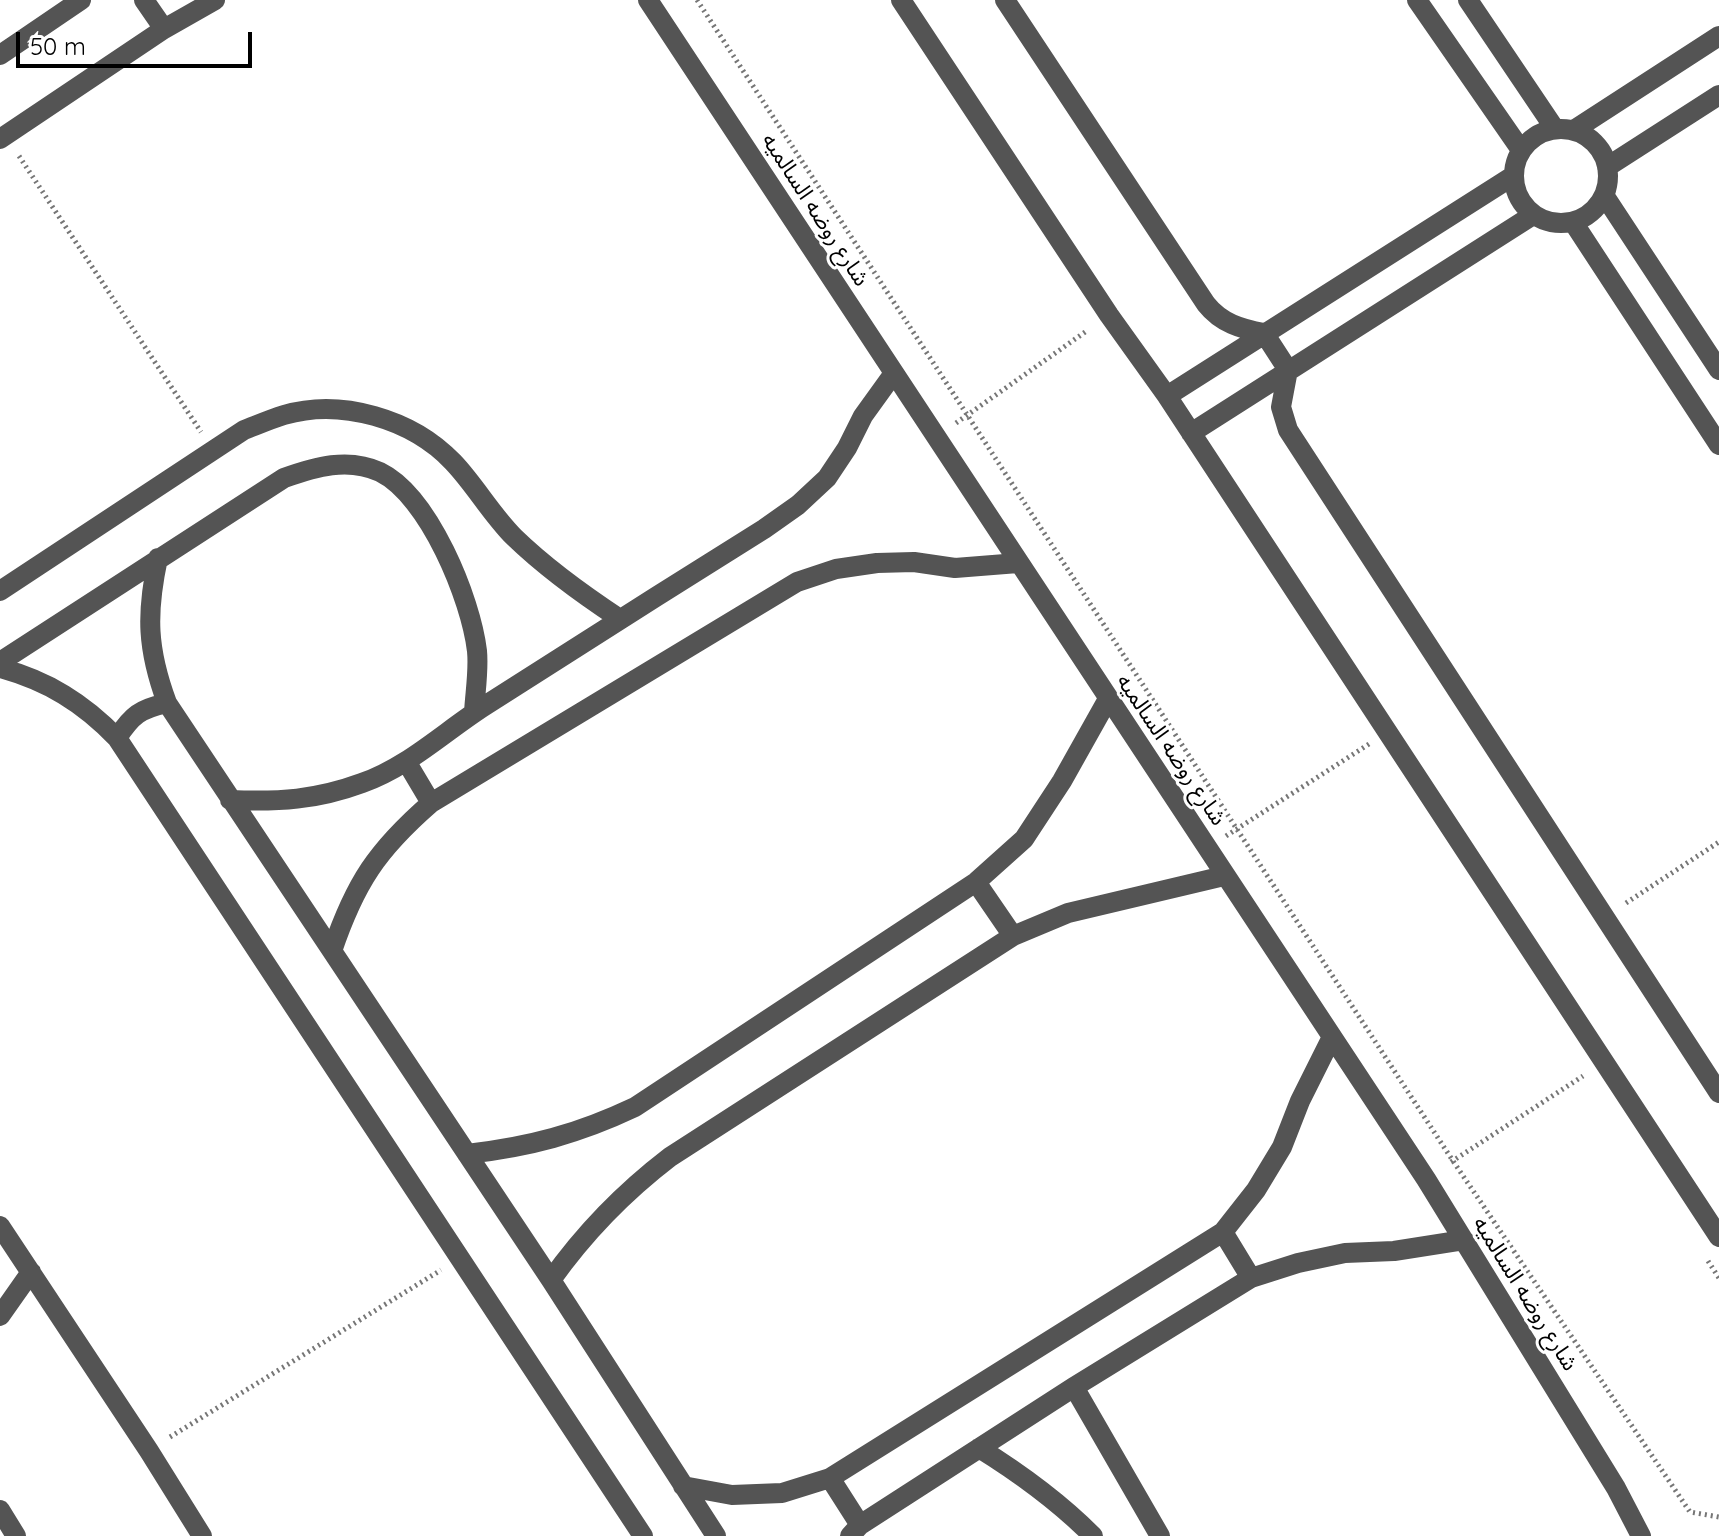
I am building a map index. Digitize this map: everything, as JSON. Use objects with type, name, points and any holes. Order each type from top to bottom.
[{"type":"street","points":[[0,55],[81,0]]},
{"type":"street","points":[[144,0],[164,29]]},
{"type":"street","points":[[3,137],[164,29],[215,0]]},
{"type":"street","name":"شارع روضه السالميه","points":[[648,0],[1426,1179],[1616,1488],[1641,1536]]},
{"type":"street","points":[[901,0],[1109,315],[1167,396],[1719,1237]]},
{"type":"street","points":[[1005,0],[1206,304],[1225,321],[1264,333],[1288,370],[1281,407],[1288,430],[1719,1093]]},
{"type":"street","points":[[1417,0],[1521,150]]},
{"type":"street","points":[[1468,0],[1564,130],[1595,144],[1603,154],[1608,181],[1604,195],[1592,212],[1573,222],[1545,222],[1533,215],[1518,198],[1513,176],[1521,150],[1536,136],[1564,130],[1719,36]]},
{"type":"street","points":[[1607,167],[1719,95]]},
{"type":"street","points":[[1167,396],[1513,176]]},
{"type":"street","points":[[1604,195],[1719,370]]},
{"type":"street","points":[[1191,433],[1533,215]]},
{"type":"street","points":[[1573,222],[1719,445]]},
{"type":"street","points":[[230,800],[278,802],[324,796],[366,782],[406,761],[474,713],[798,505],[827,478],[863,416],[894,373]]},
{"type":"street","points":[[0,591],[244,430],[286,414],[330,408],[375,415],[416,433],[452,461],[484,504],[513,535],[576,590],[620,619]]},
{"type":"street","points":[[0,665],[158,558],[284,478],[316,466],[345,464],[380,472],[407,493],[451,563],[469,607],[477,654],[474,713]]},
{"type":"street","points":[[158,558],[150,597],[149,633],[154,669],[167,703],[551,1280],[716,1536]]},
{"type":"street","points":[[332,951],[347,908],[368,868],[397,833],[431,803],[797,582],[836,569],[877,563],[914,562],[955,568],[1018,563]]},
{"type":"street","points":[[0,665],[64,693],[94,715],[117,738],[643,1536]]},
{"type":"street","points":[[467,1154],[553,1140],[595,1126],[635,1107],[976,882],[1024,839],[1062,781],[1108,699]]},
{"type":"street","points":[[117,738],[129,720],[146,708],[167,703]]},
{"type":"street","points":[[406,761],[431,803]]},
{"type":"street","points":[[551,1280],[604,1213],[670,1157],[1013,936],[1068,913],[1224,876]]},
{"type":"street","points":[[976,882],[1013,936]]},
{"type":"street","points":[[683,1486],[732,1495],[770,1494],[830,1478],[1223,1232],[1256,1190],[1282,1147],[1300,1101],[1331,1039]]},
{"type":"street","points":[[0,1226],[202,1536]]},
{"type":"street","points":[[1223,1232],[1251,1278]]},
{"type":"street","points":[[830,1478],[855,1531],[1074,1387],[1251,1278],[1298,1263],[1345,1253],[1394,1251],[1464,1240]]},
{"type":"street","points":[[0,1316],[31,1272]]},
{"type":"street","points":[[1074,1387],[1160,1536]]},
{"type":"street","points":[[979,1448],[1033,1483],[1093,1536]]},
{"type":"street","points":[[0,1510],[16,1536]]},
{"type":"path","points":[[697,0],[1453,1161],[1690,1512],[1719,1517]]},
{"type":"path","points":[[3,137],[213,451]]},
{"type":"path","points":[[936,437],[1109,315]]},
{"type":"path","points":[[1208,848],[1387,733]]},
{"type":"path","points":[[1604,917],[1719,842]]},
{"type":"path","points":[[1426,1179],[1604,1062]]},
{"type":"path","points":[[149,1451],[458,1259]]}]
